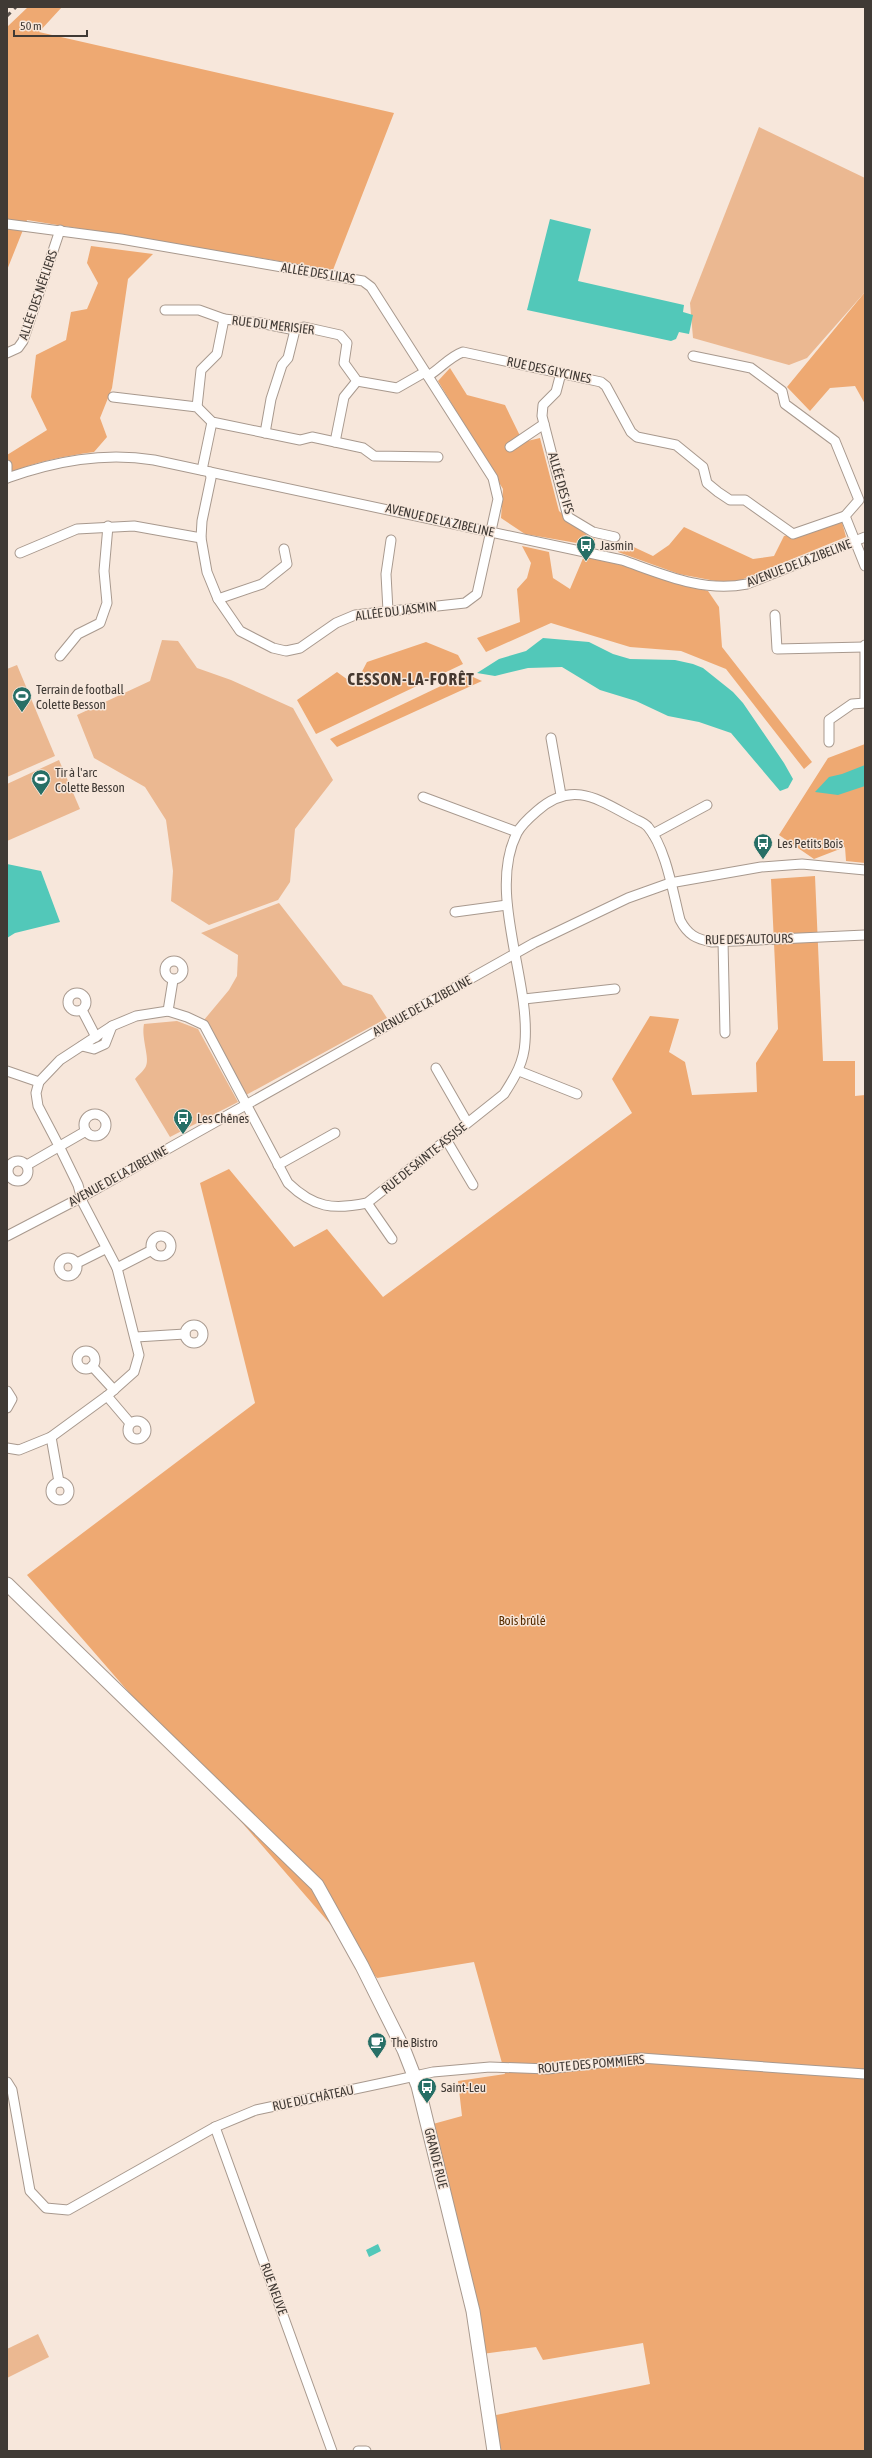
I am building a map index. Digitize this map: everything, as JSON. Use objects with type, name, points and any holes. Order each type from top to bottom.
[{"type":"main road","name":"GRANDE RUE","points":[[7,1584],[316,1885],[362,1966],[404,2050],[418,2086],[473,2311],[494,2451]]},
{"type":"street","name":"ALLÉE DES LILAS","points":[[7,224],[60,230],[363,281],[378,296],[426,374],[494,478],[498,499],[491,532]]},
{"type":"street","name":"ALLÉE DES NÉFLIERS","points":[[7,353],[18,348],[23,341],[60,230]]},
{"type":"street","name":"RUE DU MERISIER","points":[[166,310],[199,310],[224,319],[260,323],[295,330],[304,327],[340,335],[348,343],[344,363],[357,381]]},
{"type":"street","name":"RUE DU MERISIER","points":[[197,407],[201,370],[217,354],[224,319]]},
{"type":"street","points":[[265,433],[271,399],[282,365],[288,358],[295,330]]},
{"type":"street","name":"RUE DES GLYCINES","points":[[426,374],[439,369],[453,356],[463,352],[601,382],[606,386],[631,432],[637,436],[676,445],[703,467],[707,482],[730,500],[745,500],[793,534],[845,516]]},
{"type":"street","points":[[693,356],[751,368],[782,391],[785,404],[835,441],[859,500],[845,516],[856,540],[865,566]]},
{"type":"street","name":"ALLÉE DES IFS","points":[[561,373],[556,392],[543,405],[544,424],[568,517],[593,532],[615,537]]},
{"type":"street","points":[[334,442],[344,397],[357,381],[397,388],[426,374]]},
{"type":"street","points":[[113,397],[197,407],[212,422],[300,440],[312,438],[363,448],[374,456],[438,457]]},
{"type":"street","points":[[206,471],[212,422]]},
{"type":"street","points":[[510,447],[544,424]]},
{"type":"street","name":"AVENUE DE LA ZIBELINE","points":[[7,478],[52,464],[105,456],[147,458],[396,510],[622,560],[688,582],[727,588],[747,584],[865,537]]},
{"type":"street","points":[[7,464],[7,478]]},
{"type":"street","name":"ALLÉE DU JASMIN","points":[[206,471],[211,478],[202,521],[201,538],[208,572],[218,599],[240,632],[273,648],[286,651],[300,648],[336,623],[355,614],[465,603],[475,597],[491,532]]},
{"type":"street","points":[[60,656],[78,634],[100,623],[107,603],[104,571],[108,526]]},
{"type":"street","points":[[20,554],[77,529],[108,526],[134,526],[201,538]]},
{"type":"street","points":[[388,611],[386,574],[391,540]]},
{"type":"street","points":[[218,599],[262,584],[287,564],[284,549]]},
{"type":"street","points":[[775,615],[777,649],[865,646],[865,702],[852,704],[829,720],[829,742]]},
{"type":"street","points":[[550,738],[561,795]]},
{"type":"street","points":[[423,797],[517,832],[542,807],[561,795],[582,795],[601,802],[647,826],[653,834],[707,805]]},
{"type":"street","name":"RUE DE SAINTE-ASSISE","points":[[168,1011],[187,1017],[204,1025],[244,1096],[246,1105],[288,1183],[301,1196],[322,1205],[344,1208],[367,1203],[447,1141],[467,1122],[504,1094],[519,1071],[526,1042],[524,999],[507,905],[507,874],[511,848],[517,832]]},
{"type":"street","name":"RUE DES AUTOURS","points":[[653,834],[659,844],[680,920],[686,931],[696,939],[723,941],[865,935]]},
{"type":"street","name":"AVENUE DE LA ZIBELINE","points":[[7,1236],[82,1197],[515,955],[580,920],[628,898],[670,883],[757,868],[790,865],[865,870]]},
{"type":"street","points":[[455,912],[507,905]]},
{"type":"street","points":[[723,941],[725,1033]]},
{"type":"street","points":[[7,1448],[19,1450],[51,1437],[107,1396],[134,1372],[139,1355],[136,1337],[117,1268],[105,1249],[59,1146],[38,1106],[36,1093],[39,1082],[47,1071],[60,1060],[96,1038],[112,1026],[136,1016],[168,1011],[173,980]]},
{"type":"street","points":[[524,999],[615,988]]},
{"type":"street","points":[[82,1010],[96,1038]]},
{"type":"street","points":[[82,1046],[94,1049],[105,1044],[112,1026]]},
{"type":"street","points":[[436,1068],[467,1122]]},
{"type":"street","points":[[7,1071],[39,1082]]},
{"type":"street","points":[[519,1071],[577,1094]]},
{"type":"street","points":[[27,1165],[86,1131]]},
{"type":"street","points":[[278,1165],[335,1133]]},
{"type":"street","points":[[447,1141],[473,1185]]},
{"type":"street","points":[[367,1203],[392,1240]]},
{"type":"street","points":[[76,1263],[105,1249]]},
{"type":"street","points":[[117,1268],[152,1250]]},
{"type":"street","points":[[136,1337],[185,1334]]},
{"type":"street","points":[[92,1366],[114,1390]]},
{"type":"street","points":[[7,1391],[12,1399],[7,1408]]},
{"type":"street","points":[[107,1396],[130,1423]]},
{"type":"street","points":[[51,1437],[59,1482]]},
{"type":"street","name":"ROUTE DES POMMIERS","points":[[413,2075],[490,2067],[548,2069],[641,2058],[865,2074]]},
{"type":"street","name":"RUE DU CHÂTEAU","points":[[7,2082],[12,2090],[30,2191],[46,2208],[68,2210],[215,2127],[256,2110],[398,2080],[413,2075]]},
{"type":"street","name":"RUE NEUVE","points":[[215,2127],[332,2451]]},
{"type":"street","points":[[358,2451],[366,2451]]},
{"type":"shaded area","points":[[759,127],[865,178],[865,292],[807,358],[789,365],[693,338],[690,303]]},
{"type":"shaded area","points":[[162,640],[178,641],[197,668],[231,680],[293,708],[333,780],[295,829],[290,882],[278,900],[209,925],[171,901],[173,871],[166,820],[145,787],[94,758],[77,715],[150,681]]},
{"type":"shaded area","name":"Terrain de football Colette Besson","points":[[17,665],[55,756],[7,777],[7,669]]},
{"type":"shaded area","name":"Tir à l'arc Colette Besson","points":[[59,760],[80,809],[7,841],[7,784]]},
{"type":"shaded area","points":[[279,903],[343,985],[372,995],[387,1018],[246,1095],[204,1020],[229,990],[237,976],[238,955],[201,933]]},
{"type":"shaded area","points":[[177,1021],[198,1029],[238,1102],[170,1137],[135,1079],[144,1070],[147,1062],[143,1029],[144,1024]]},
{"type":"shaded area","points":[[38,2334],[49,2357],[7,2378],[7,2349]]},
{"type":"green space","points":[[28,7],[62,7],[39,32],[394,113],[333,270],[27,220],[7,270],[7,27]]},
{"type":"green space","points":[[91,246],[153,254],[128,279],[112,388],[100,418],[107,437],[94,452],[50,460],[7,474],[7,455],[47,430],[31,397],[36,355],[66,340],[71,312],[87,309],[98,283],[87,263]]},
{"type":"green space","points":[[865,292],[865,404],[855,386],[830,388],[810,411],[787,387]]},
{"type":"green space","points":[[450,368],[467,395],[505,405],[523,442],[540,438],[559,511],[588,536],[595,539],[594,546],[525,534],[501,518],[503,489],[438,381]]},
{"type":"green space","points":[[842,522],[846,537],[731,584],[679,574],[618,552],[623,542],[653,556],[669,545],[684,527],[753,559],[774,556],[784,536]]},
{"type":"green space","points":[[522,546],[549,552],[553,578],[570,589],[584,556],[641,570],[708,591],[719,607],[722,647],[812,762],[804,769],[726,669],[681,651],[630,647],[551,623],[486,652],[477,638],[520,622],[517,589],[527,578],[531,563]]},
{"type":"green space","points":[[426,642],[458,655],[463,664],[316,734],[297,700],[337,672],[355,685],[367,662]]},
{"type":"green space","points":[[466,674],[482,681],[337,747],[330,739]]},
{"type":"green space","points":[[865,744],[865,863],[846,861],[845,847],[814,859],[779,835],[828,758]]},
{"type":"green space","name":"Bois brûlé","points":[[815,876],[823,1061],[855,1061],[855,1096],[865,1095],[865,2451],[500,2451],[496,2415],[650,2384],[643,2343],[543,2360],[536,2347],[482,2354],[433,2124],[462,2116],[458,2081],[505,2074],[474,1962],[377,1978],[27,1575],[255,1403],[200,1183],[229,1169],[294,1247],[327,1229],[383,1297],[632,1113],[612,1079],[650,1016],[679,1019],[669,1052],[685,1062],[692,1095],[757,1092],[756,1063],[778,1029],[771,879]]},
{"type":"water","points":[[550,219],[591,229],[578,281],[684,305],[683,312],[693,315],[689,334],[679,332],[676,339],[671,341],[527,310]]},
{"type":"water","points":[[543,638],[589,642],[613,654],[630,659],[675,660],[703,668],[733,692],[743,703],[784,763],[793,779],[788,788],[780,791],[731,733],[699,722],[668,716],[636,701],[600,690],[562,667],[528,668],[495,676],[477,673],[499,659],[526,651]]},
{"type":"water","points":[[865,765],[865,786],[838,795],[815,792],[829,777],[842,774]]},
{"type":"water","points":[[7,864],[41,871],[60,922],[15,933],[7,938]]},
{"type":"water","points":[[378,2244],[381,2251],[369,2257],[366,2250]]},
{"type":"railway","points":[[7,16],[16,7]]},
{"type":"place","name":"Jasmin","points":[[586,562]]},
{"type":"place","name":"Terrain de football Colette Besson","points":[[22,713]]},
{"type":"place","name":"Tir à l'arc Colette Besson","points":[[41,796]]},
{"type":"place","name":"Les Petits Bois","points":[[763,860]]},
{"type":"place","name":"Les Chênes","points":[[183,1135]]},
{"type":"place","name":"The Bistro","points":[[377,2059]]},
{"type":"place","name":"Saint-Leu","points":[[427,2104]]},
{"type":"district","name":"CESSON-LA-FORÊT","points":[[411,679]]}]
